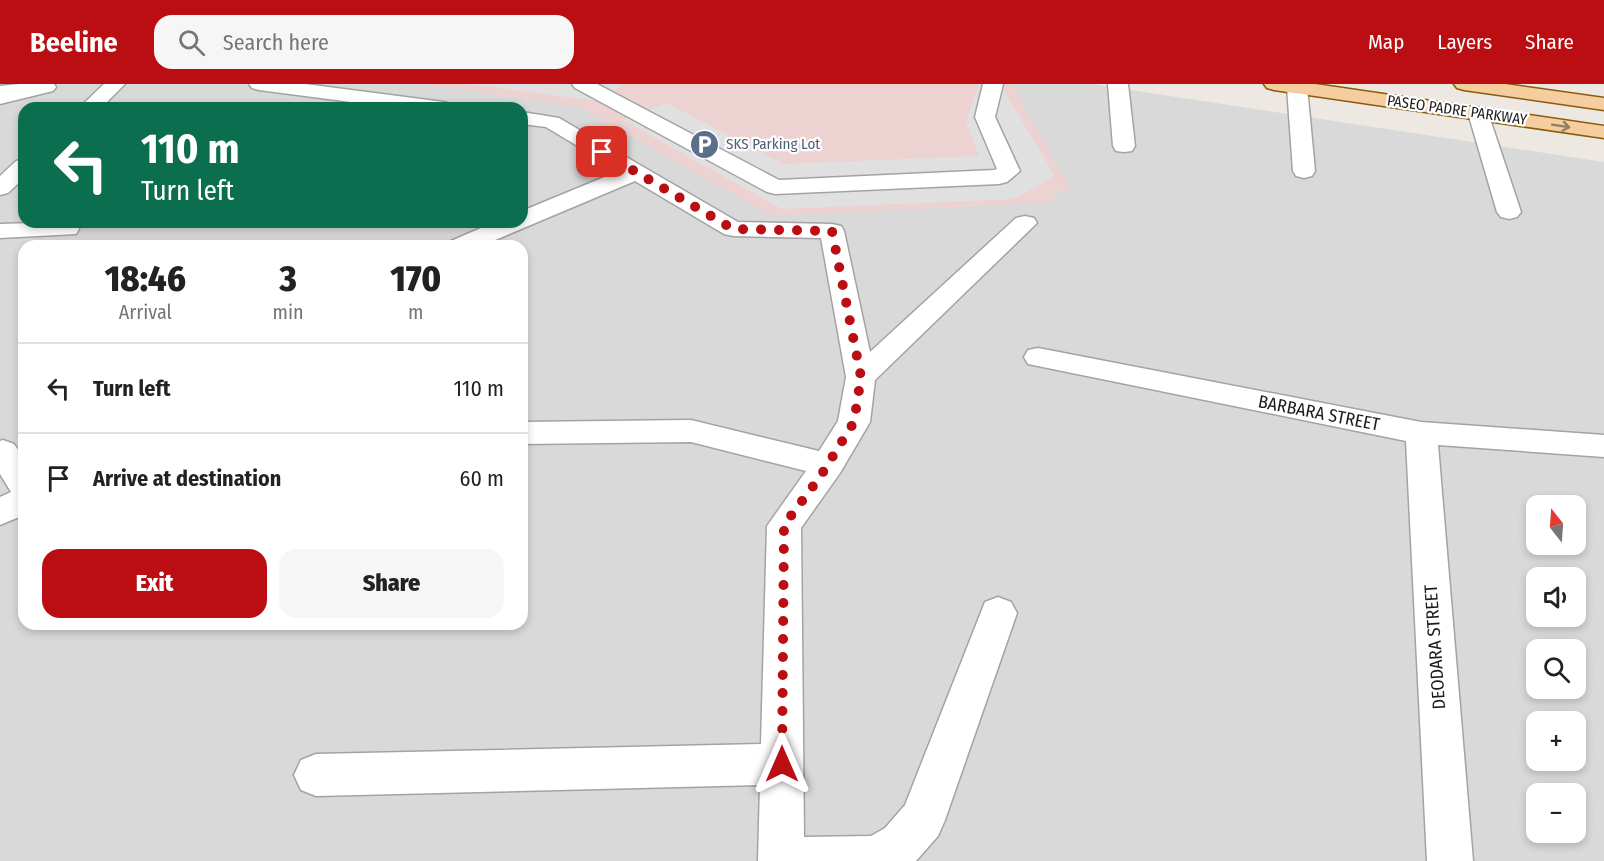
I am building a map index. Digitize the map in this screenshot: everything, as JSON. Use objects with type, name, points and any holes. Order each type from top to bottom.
[{"type":"main road","name":"PASEO PADRE PARKWAY","points":[[1274,84],[1604,132]]},
{"type":"main road","name":"PASEO PADRE PARKWAY","points":[[1464,84],[1604,104]]},
{"type":"street","points":[[96,102],[116,84]]},
{"type":"street","points":[[259,84],[358,102]]},
{"type":"street","points":[[582,84],[776,187],[999,177],[1009,171],[985,117],[993,84]]},
{"type":"street","points":[[1118,84],[1124,146]]},
{"type":"street","points":[[0,92],[52,85]]},
{"type":"street","points":[[0,98],[52,85]]},
{"type":"street","points":[[1297,87],[1304,171]]},
{"type":"street","points":[[1478,113],[1509,212]]},
{"type":"street","points":[[528,119],[552,122],[733,229],[832,231],[861,377],[854,422],[828,465],[784,525],[781,860],[876,859],[901,844],[922,820],[998,613]]},
{"type":"street","points":[[0,188],[18,172]]},
{"type":"street","points":[[528,217],[636,172]]},
{"type":"street","points":[[861,377],[1025,223]]},
{"type":"street","points":[[474,240],[502,228]]},
{"type":"street","points":[[0,231],[67,230]]},
{"type":"street","name":"BARBARA STREET","points":[[1038,357],[1420,433],[1604,446]]},
{"type":"street","points":[[528,433],[691,431],[828,465]]},
{"type":"street","name":"DEODARA STREET","points":[[1420,433],[1450,861]]},
{"type":"street","points":[[0,453],[3,452],[18,476]]},
{"type":"street","points":[[0,512],[18,503]]},
{"type":"street","points":[[316,775],[782,764]]},
{"type":"shaded area","points":[[0,84],[422,84],[564,104],[579,107],[597,116],[1057,202],[1051,191],[1070,190],[1012,84],[1091,84],[1604,162],[1604,861],[0,861]]},
{"type":"shaded area","points":[[422,84],[1012,84],[1071,190],[1051,191],[1057,202],[772,216],[579,107]]},
{"type":"shaded area","points":[[468,84],[622,84],[604,102]]},
{"type":"shaded area","name":"SKS Parking Lot","points":[[979,84],[1000,84],[1055,176],[1014,199],[782,209],[623,120],[667,103],[783,164],[979,156],[966,122]]},
{"type":"place","name":"SKS Parking Lot","points":[[705,144]]},
{"type":"route","points":[[602,152],[733,229],[832,231],[861,377],[854,422],[820,477],[784,525],[782,764]]}]
